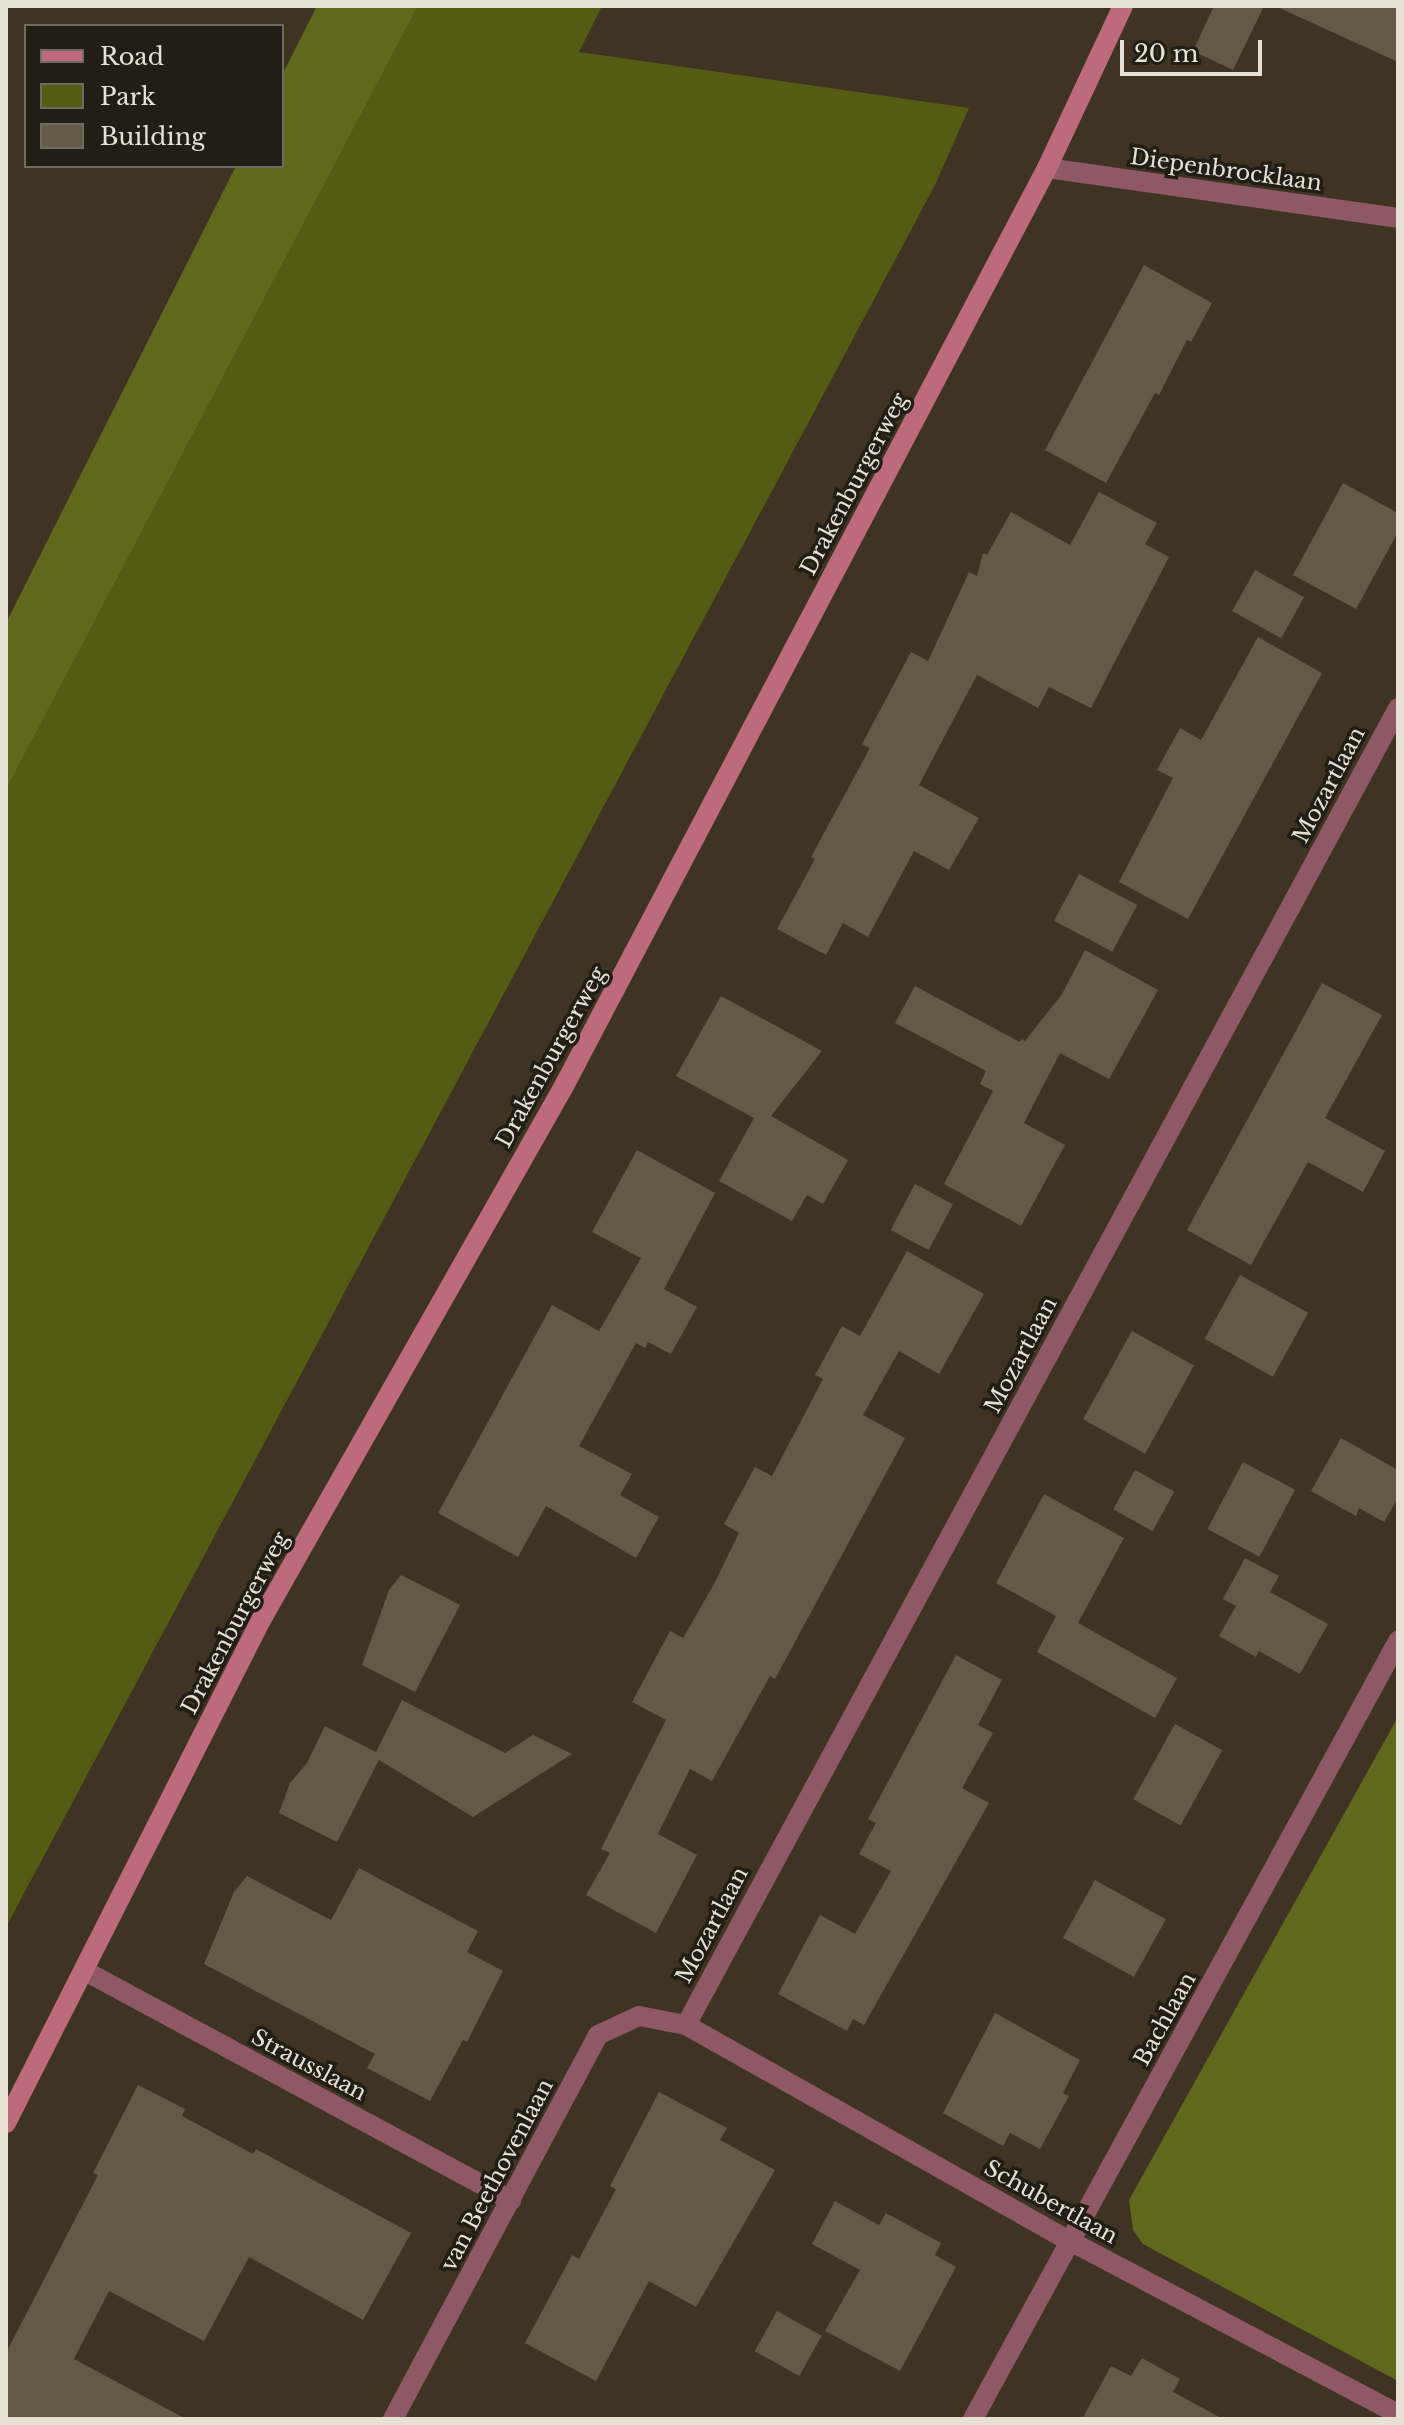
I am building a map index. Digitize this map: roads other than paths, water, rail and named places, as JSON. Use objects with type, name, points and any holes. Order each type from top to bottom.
[{"type":"main road","name":"Drakenburgerweg","points":[[6,2123],[261,1620],[564,1086],[1047,168],[1123,6]]},
{"type":"street","name":"Diepenbrocklaan","points":[[1047,168],[1398,218]]},
{"type":"street","name":"Mozartlaan","points":[[686,2025],[1398,708]]},
{"type":"street","name":"Bachlaan","points":[[973,2419],[1398,1641]]},
{"type":"street","name":"Strausslaan","points":[[85,1971],[511,2200]]},
{"type":"street","name":"van Beethovenlaan","points":[[393,2419],[598,2035],[639,2016],[686,2025]]},
{"type":"street","name":"Schubertlaan","points":[[686,2025],[1070,2241],[1398,2414]]}]
